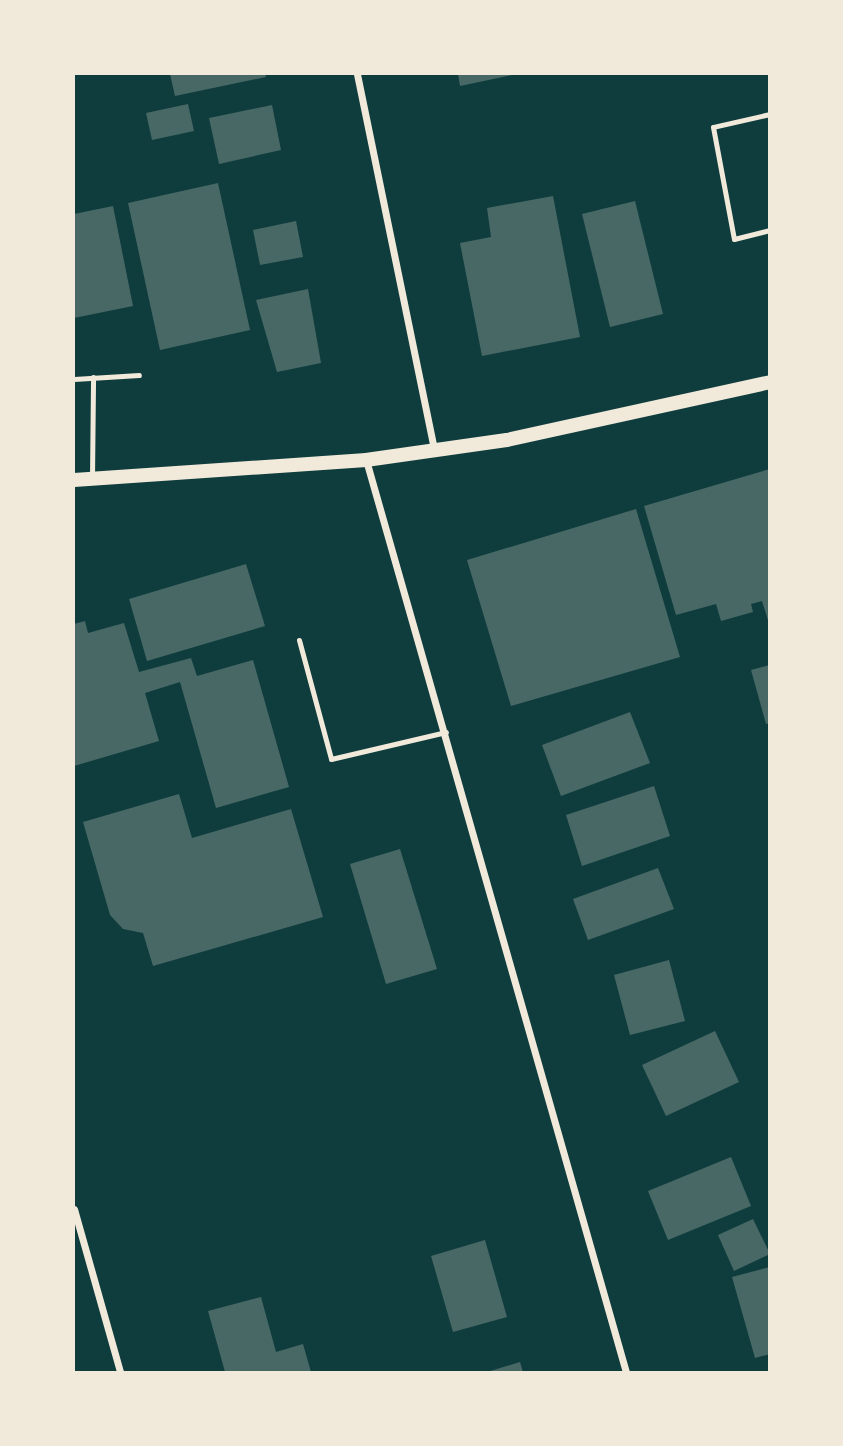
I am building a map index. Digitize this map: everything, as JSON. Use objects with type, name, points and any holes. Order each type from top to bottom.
[{"type":"main road","points":[[74,480],[366,460],[434,450],[769,383]]},
{"type":"street","points":[[357,74],[434,450]]},
{"type":"street","points":[[366,460],[446,732],[626,1373]]},
{"type":"street","points":[[74,1209],[120,1373]]},
{"type":"lane","points":[[769,114],[713,127],[734,239],[769,230]]},
{"type":"lane","points":[[74,379],[139,375]]},
{"type":"lane","points":[[92,479],[93,377]]},
{"type":"lane","points":[[299,640],[331,759],[446,732]]},
{"type":"building","points":[[170,74],[265,74],[266,77],[175,96]]},
{"type":"building","points":[[458,74],[512,74],[512,75],[460,86]]},
{"type":"building","points":[[188,104],[194,131],[152,140],[146,113]]},
{"type":"building","points":[[272,105],[281,150],[219,164],[209,118]]},
{"type":"building","points":[[218,183],[250,330],[160,350],[128,203]]},
{"type":"building","points":[[553,196],[580,337],[482,356],[460,243],[491,237],[487,208]]},
{"type":"building","points":[[635,201],[663,314],[610,327],[582,214]]},
{"type":"building","points":[[113,206],[133,306],[74,318],[74,214]]},
{"type":"building","points":[[296,221],[303,257],[260,265],[253,230]]},
{"type":"building","points":[[308,289],[321,363],[277,372],[256,300]]},
{"type":"building","points":[[770,469],[770,627],[762,601],[751,604],[753,612],[721,621],[716,604],[676,615],[644,506]]},
{"type":"building","points":[[636,509],[680,657],[511,706],[467,560]]},
{"type":"building","points":[[246,564],[265,626],[147,661],[129,599]]},
{"type":"building","points":[[85,621],[88,633],[124,623],[139,672],[191,658],[197,676],[253,660],[289,787],[216,808],[180,682],[145,693],[159,741],[74,766],[74,624]]},
{"type":"building","points":[[770,665],[770,723],[766,724],[751,670]]},
{"type":"building","points":[[630,712],[650,763],[561,796],[542,745]]},
{"type":"building","points":[[654,786],[670,836],[582,866],[566,815]]},
{"type":"building","points":[[179,794],[192,838],[291,809],[323,917],[153,966],[143,933],[123,929],[110,915],[83,822]]},
{"type":"building","points":[[400,849],[437,969],[386,984],[350,864]]},
{"type":"building","points":[[658,868],[674,909],[588,940],[573,899]]},
{"type":"building","points":[[669,960],[685,1021],[630,1035],[614,975]]},
{"type":"building","points":[[715,1031],[739,1082],[666,1116],[642,1065]]},
{"type":"building","points":[[731,1157],[751,1206],[668,1240],[648,1191]]},
{"type":"building","points":[[753,1219],[770,1254],[734,1271],[718,1235]]},
{"type":"building","points":[[485,1240],[507,1317],[453,1332],[431,1256]]},
{"type":"building","points":[[770,1267],[770,1354],[755,1358],[732,1277]]},
{"type":"building","points":[[261,1297],[276,1352],[303,1344],[311,1372],[225,1372],[208,1311]]},
{"type":"building","points":[[520,1362],[523,1372],[487,1372]]}]
